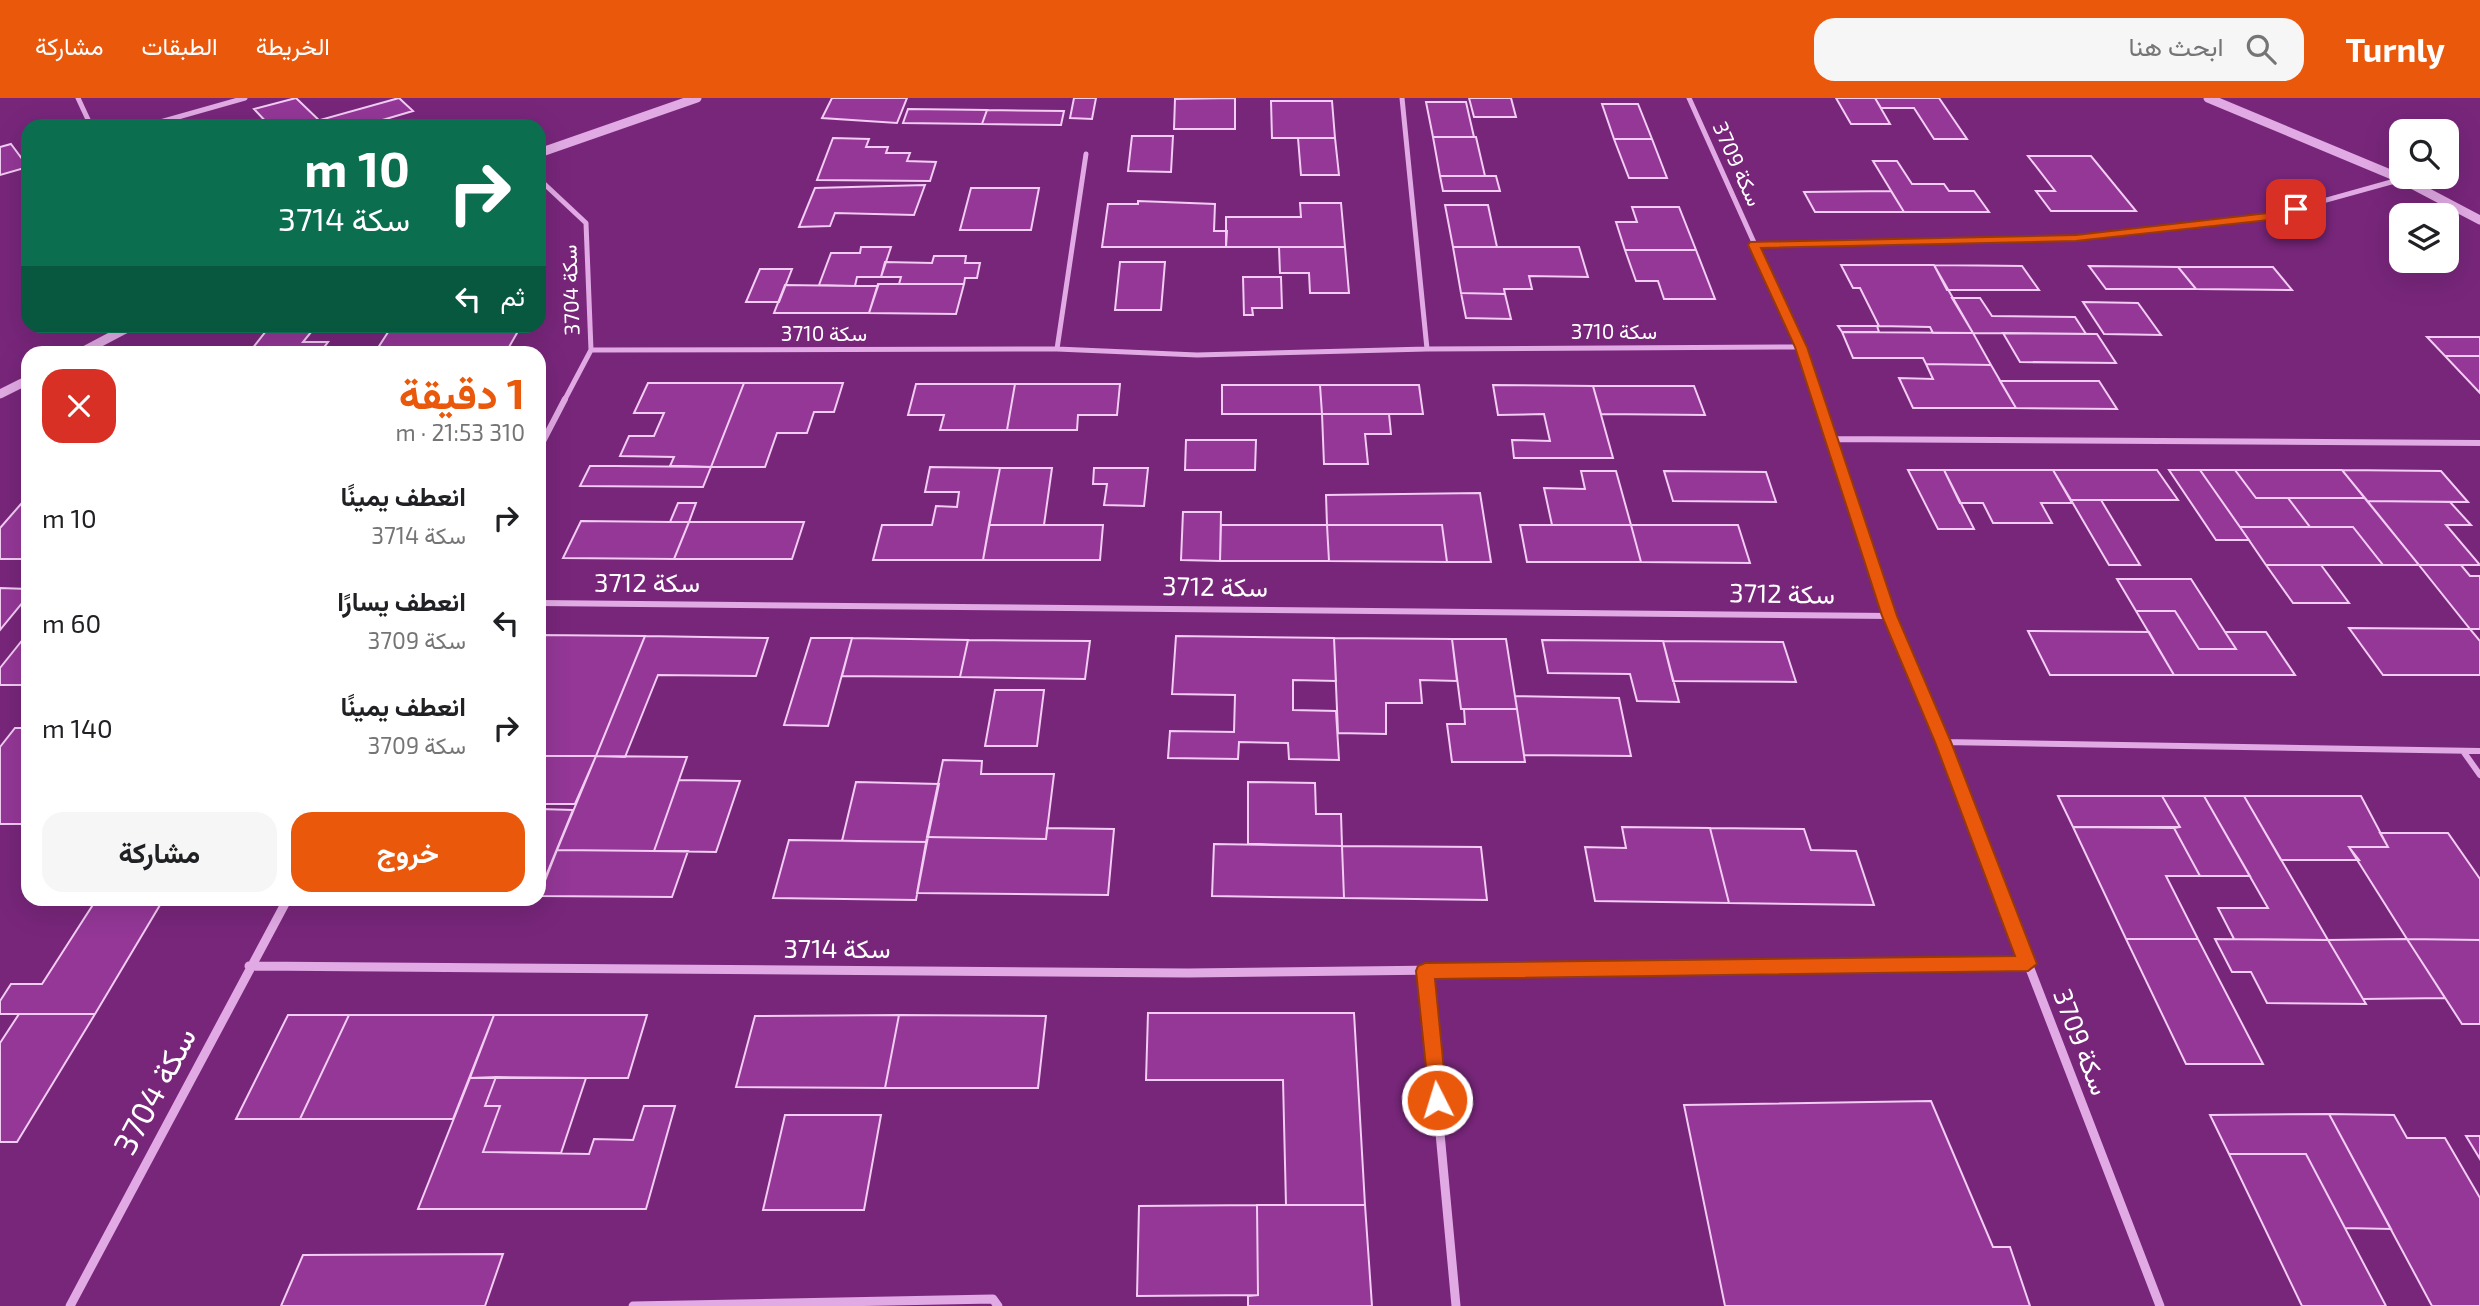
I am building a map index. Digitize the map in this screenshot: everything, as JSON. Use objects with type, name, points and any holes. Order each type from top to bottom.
[{"type":"street","points":[[78,98],[88,119]]},
{"type":"street","points":[[171,119],[245,98]]},
{"type":"street","points":[[546,151],[697,98]]},
{"type":"street","points":[[1402,98],[1427,349]]},
{"type":"street","name":"سكة 3709","points":[[1689,98],[1801,347],[1890,616],[1943,742],[2160,1306]]},
{"type":"street","points":[[2208,98],[2389,174]]},
{"type":"street","points":[[1057,349],[1086,155]]},
{"type":"street","name":"سكة 3709","points":[[1754,245],[2076,238],[2269,216],[2389,183]]},
{"type":"street","name":"سكة 3704","points":[[546,186],[586,223],[591,350],[546,436]]},
{"type":"street","points":[[2421,189],[2480,220]]},
{"type":"street","points":[[93,346],[118,333]]},
{"type":"street","name":"سكة 3710","points":[[591,350],[1057,349],[1197,355],[1427,349],[1801,347]]},
{"type":"street","points":[[0,394],[21,384]]},
{"type":"street","points":[[1831,439],[2480,443]]},
{"type":"street","name":"سكة 3712","points":[[546,603],[1890,616]]},
{"type":"street","points":[[1943,742],[2480,751]]},
{"type":"street","points":[[2463,751],[2480,775]]},
{"type":"street","name":"سكة 3704","points":[[70,1306],[249,966],[284,906]]},
{"type":"street","name":"سكة 3714","points":[[249,966],[1188,973],[2028,964]]},
{"type":"street","points":[[1425,971],[1456,1306]]},
{"type":"street","points":[[633,1306],[993,1299],[998,1306]]},
{"type":"building","points":[[296,98],[318,119],[263,119],[254,109]]},
{"type":"building","points":[[399,98],[413,111],[386,119],[324,119]]},
{"type":"building","points":[[832,98],[907,98],[897,123],[822,118]]},
{"type":"building","points":[[1074,98],[1096,98],[1092,119],[1070,118]]},
{"type":"building","points":[[1235,98],[1235,129],[1174,129],[1175,99]]},
{"type":"building","points":[[1469,98],[1511,98],[1516,117],[1474,117]]},
{"type":"building","points":[[1836,98],[1875,98],[1890,124],[1851,124]]},
{"type":"building","points":[[1875,98],[1939,98],[1967,139],[1934,139],[1914,108],[1881,108]]},
{"type":"building","points":[[1271,101],[1332,101],[1335,138],[1272,138]]},
{"type":"building","points":[[1426,102],[1466,102],[1474,137],[1433,137]]},
{"type":"building","points":[[1602,104],[1638,104],[1652,139],[1614,139]]},
{"type":"building","points":[[908,109],[987,110],[982,124],[903,123]]},
{"type":"building","points":[[987,110],[1064,111],[1061,125],[982,124]]},
{"type":"building","points":[[1132,136],[1173,136],[1171,172],[1128,171]]},
{"type":"building","points":[[1433,137],[1476,137],[1485,176],[1440,176]]},
{"type":"building","points":[[833,138],[869,139],[866,147],[888,147],[886,153],[910,153],[907,161],[936,162],[930,181],[817,180]]},
{"type":"building","points":[[1298,138],[1335,138],[1339,175],[1301,175]]},
{"type":"building","points":[[1614,139],[1652,139],[1667,178],[1629,178]]},
{"type":"building","points":[[11,144],[21,158],[21,169],[0,175],[0,147]]},
{"type":"building","points":[[2028,156],[2091,156],[2136,211],[2051,211],[2036,191],[2055,191]]},
{"type":"building","points":[[1873,161],[1897,161],[1912,184],[1944,184],[1949,191],[1974,191],[1989,212],[1904,212]]},
{"type":"building","points":[[1440,176],[1496,176],[1500,191],[1443,191]]},
{"type":"building","points":[[925,185],[914,215],[835,213],[830,226],[799,227],[815,188]]},
{"type":"building","points":[[971,188],[1039,188],[1031,230],[960,230]]},
{"type":"building","points":[[1891,191],[1904,212],[1815,212],[1804,192]]},
{"type":"building","points":[[1138,201],[1215,204],[1214,231],[1227,231],[1226,247],[1102,247],[1108,204],[1138,204]]},
{"type":"building","points":[[1300,203],[1341,203],[1345,247],[1226,247],[1226,217],[1301,217]]},
{"type":"building","points":[[1445,205],[1488,205],[1497,247],[1453,247]]},
{"type":"building","points":[[1632,207],[1679,207],[1696,250],[1625,250],[1616,222],[1637,222]]},
{"type":"building","points":[[861,247],[891,247],[881,277],[857,277],[855,286],[819,285],[831,253],[860,253]]},
{"type":"building","points":[[1279,247],[1345,247],[1349,293],[1310,293],[1309,273],[1280,273]]},
{"type":"building","points":[[1453,247],[1579,247],[1588,277],[1529,276],[1532,289],[1504,289],[1505,294],[1461,293]]},
{"type":"building","points":[[1625,250],[1696,250],[1715,299],[1664,299],[1658,281],[1636,281]]},
{"type":"building","points":[[934,256],[966,256],[965,263],[980,263],[977,278],[965,278],[964,284],[899,284],[901,277],[881,277],[885,262],[932,263]]},
{"type":"building","points":[[1120,262],[1165,262],[1161,310],[1115,310]]},
{"type":"building","points":[[1841,265],[1934,265],[1973,333],[1933,333],[1930,327],[1879,326],[1860,288],[1853,288]]},
{"type":"building","points":[[1934,265],[2022,266],[2039,290],[1947,290]]},
{"type":"building","points":[[2089,266],[2178,267],[2196,289],[2106,289]]},
{"type":"building","points":[[2178,267],[2273,267],[2292,290],[2196,289]]},
{"type":"building","points":[[760,269],[792,269],[779,302],[746,302]]},
{"type":"building","points":[[1243,277],[1281,277],[1282,308],[1252,308],[1253,315],[1244,315]]},
{"type":"building","points":[[878,284],[964,284],[956,314],[869,313]]},
{"type":"building","points":[[785,285],[878,286],[869,313],[774,313]]},
{"type":"building","points":[[1461,293],[1505,294],[1511,319],[1466,318]]},
{"type":"building","points":[[1952,298],[1980,298],[1992,316],[2075,317],[2086,334],[1973,333]]},
{"type":"building","points":[[2083,302],[2138,303],[2161,335],[2104,334]]},
{"type":"building","points":[[1838,326],[1877,326],[1879,332],[1842,332]]},
{"type":"building","points":[[1842,332],[1973,333],[1991,365],[1926,364],[1923,358],[1853,358]]},
{"type":"building","points":[[264,333],[310,333],[303,342],[328,342],[325,346],[254,346]]},
{"type":"building","points":[[388,333],[517,333],[510,346],[379,346]]},
{"type":"building","points":[[2003,333],[2097,334],[2116,363],[2020,362]]},
{"type":"building","points":[[2427,337],[2480,337],[2480,356],[2445,356]]},
{"type":"building","points":[[2445,356],[2480,356],[2480,393]]},
{"type":"building","points":[[1926,364],[1991,365],[2016,408],[1913,408],[1899,378],[1933,379]]},
{"type":"building","points":[[2000,381],[2099,381],[2117,409],[2016,408]]},
{"type":"building","points":[[648,383],[744,383],[711,467],[670,466],[674,457],[620,456],[629,436],[654,436],[664,413],[634,413]]},
{"type":"building","points":[[744,383],[843,383],[834,412],[814,412],[807,433],[777,433],[765,467],[711,467]]},
{"type":"building","points":[[916,384],[1015,384],[1007,430],[940,430],[944,415],[908,415]]},
{"type":"building","points":[[1015,384],[1120,384],[1117,415],[1078,415],[1077,430],[1007,430]]},
{"type":"building","points":[[1222,385],[1320,385],[1322,414],[1222,414]]},
{"type":"building","points":[[1320,385],[1419,385],[1423,414],[1322,414]]},
{"type":"building","points":[[1493,385],[1593,386],[1613,458],[1514,458],[1512,440],[1550,441],[1544,414],[1498,415]]},
{"type":"building","points":[[1593,386],[1694,386],[1705,415],[1601,414]]},
{"type":"building","points":[[1322,414],[1389,414],[1391,434],[1365,434],[1368,464],[1324,464]]},
{"type":"building","points":[[1186,440],[1256,440],[1255,470],[1185,470]]},
{"type":"building","points":[[590,466],[711,467],[703,487],[580,486]]},
{"type":"building","points":[[930,467],[1000,468],[983,560],[873,560],[882,525],[932,525],[936,506],[957,507],[959,492],[925,492]]},
{"type":"building","points":[[1000,468],[1052,468],[1044,525],[989,525]]},
{"type":"building","points":[[1094,468],[1148,468],[1144,506],[1104,505],[1107,484],[1093,484]]},
{"type":"building","points":[[1908,470],[1944,470],[1974,529],[1938,529]]},
{"type":"building","points":[[1944,470],[2053,470],[2072,503],[2041,503],[2052,523],[1993,523],[1983,503],[1960,503]]},
{"type":"building","points":[[2053,470],[2157,470],[2178,500],[2071,500]]},
{"type":"building","points":[[2169,470],[2200,470],[2249,540],[2216,540]]},
{"type":"building","points":[[2200,470],[2235,470],[2256,498],[2288,498],[2310,527],[2240,527]]},
{"type":"building","points":[[2235,470],[2342,470],[2365,498],[2256,498]]},
{"type":"building","points":[[2342,470],[2441,471],[2468,502],[2367,501]]},
{"type":"building","points":[[1581,471],[1616,471],[1631,525],[1552,525],[1544,488],[1585,489]]},
{"type":"building","points":[[1664,471],[1766,472],[1776,502],[1673,501]]},
{"type":"building","points":[[1480,493],[1491,562],[1447,562],[1442,525],[1327,525],[1326,495]]},
{"type":"building","points":[[2288,498],[2365,498],[2419,565],[2383,565],[2353,527],[2310,527]]},
{"type":"building","points":[[2071,500],[2101,500],[2140,565],[2109,565]]},
{"type":"building","points":[[2367,501],[2450,502],[2471,525],[2446,525],[2480,565],[2419,565]]},
{"type":"building","points":[[678,503],[696,503],[689,522],[670,522]]},
{"type":"building","points":[[21,504],[21,559],[0,559],[0,528]]},
{"type":"building","points":[[1183,512],[1221,512],[1220,561],[1181,560]]},
{"type":"building","points":[[581,521],[689,522],[674,559],[563,558]]},
{"type":"building","points":[[689,522],[804,522],[792,559],[674,559]]},
{"type":"building","points":[[989,525],[1103,525],[1100,560],[983,560]]},
{"type":"building","points":[[1221,525],[1327,525],[1329,561],[1220,561]]},
{"type":"building","points":[[1327,525],[1442,525],[1447,562],[1329,561]]},
{"type":"building","points":[[1520,525],[1631,525],[1641,562],[1527,562]]},
{"type":"building","points":[[1631,525],[1738,525],[1750,563],[1641,562]]},
{"type":"building","points":[[2240,527],[2353,527],[2383,565],[2266,565]]},
{"type":"building","points":[[2266,565],[2321,565],[2349,603],[2293,603]]},
{"type":"building","points":[[2419,565],[2461,565],[2470,576],[2480,576],[2480,629],[2470,629]]},
{"type":"building","points":[[2117,579],[2191,579],[2236,649],[2199,649],[2175,611],[2136,611]]},
{"type":"building","points":[[0,588],[21,589],[21,604],[0,630]]},
{"type":"building","points":[[2136,611],[2175,611],[2199,649],[2236,649],[2225,632],[2266,632],[2295,675],[2174,675]]},
{"type":"building","points":[[2349,628],[2470,629],[2480,641],[2480,675],[2383,675]]},
{"type":"building","points":[[2028,631],[2149,632],[2174,675],[2050,675]]},
{"type":"building","points":[[546,635],[645,636],[596,756],[546,756]]},
{"type":"building","points":[[645,636],[768,638],[756,676],[658,675],[625,757],[596,756]]},
{"type":"building","points":[[1176,636],[1334,638],[1336,681],[1293,680],[1293,710],[1336,711],[1339,760],[1289,759],[1288,743],[1239,742],[1238,759],[1168,758],[1170,731],[1234,732],[1235,695],[1172,694]]},
{"type":"building","points":[[811,638],[852,638],[828,726],[784,725]]},
{"type":"building","points":[[852,638],[968,640],[960,677],[842,676]]},
{"type":"building","points":[[1334,638],[1452,639],[1457,681],[1420,680],[1422,703],[1386,703],[1386,734],[1338,733]]},
{"type":"building","points":[[1452,639],[1506,639],[1517,709],[1461,709]]},
{"type":"building","points":[[968,640],[1090,641],[1085,679],[960,677]]},
{"type":"building","points":[[1542,640],[1663,641],[1679,702],[1637,701],[1630,674],[1548,673]]},
{"type":"building","points":[[1663,641],[1783,642],[1796,682],[1673,681]]},
{"type":"building","points":[[21,642],[21,685],[0,685],[0,668]]},
{"type":"building","points":[[995,690],[1044,690],[1037,746],[985,746]]},
{"type":"building","points":[[1515,696],[1619,698],[1631,756],[1524,755]]},
{"type":"building","points":[[1464,709],[1517,709],[1525,762],[1452,762],[1447,724],[1465,724]]},
{"type":"building","points":[[15,728],[21,728],[21,824],[0,824],[0,747]]},
{"type":"building","points":[[546,756],[596,756],[575,804],[546,804]]},
{"type":"building","points":[[596,756],[687,757],[654,851],[557,850]]},
{"type":"building","points":[[943,760],[982,761],[981,774],[1054,774],[1046,839],[927,837]]},
{"type":"building","points":[[679,780],[740,781],[716,852],[654,851]]},
{"type":"building","points":[[856,782],[939,784],[927,842],[842,841]]},
{"type":"building","points":[[1248,782],[1315,783],[1316,814],[1341,814],[1342,846],[1248,844]]},
{"type":"building","points":[[2058,796],[2162,796],[2180,827],[2073,827]]},
{"type":"building","points":[[2162,796],[2204,796],[2250,876],[2200,876],[2174,828],[2180,827]]},
{"type":"building","points":[[2204,796],[2244,796],[2328,940],[2234,939],[2218,908],[2268,908]]},
{"type":"building","points":[[2244,796],[2361,796],[2388,847],[2349,847],[2359,860],[2281,860]]},
{"type":"building","points":[[546,809],[573,810],[546,876]]},
{"type":"building","points":[[1622,827],[1710,828],[1729,903],[1595,901],[1585,847],[1626,848]]},
{"type":"building","points":[[2073,827],[2174,828],[2200,876],[2166,876],[2198,939],[2126,939]]},
{"type":"building","points":[[1047,828],[1114,829],[1108,895],[917,893],[927,837],[1046,839]]},
{"type":"building","points":[[1710,828],[1804,829],[1811,850],[1856,851],[1874,905],[1729,903]]},
{"type":"building","points":[[2380,833],[2448,833],[2480,879],[2480,940],[2407,939],[2349,847],[2388,847]]},
{"type":"building","points":[[789,840],[927,842],[916,900],[773,898]]},
{"type":"building","points":[[1214,844],[1342,846],[1344,898],[1212,896]]},
{"type":"building","points":[[1342,846],[1481,847],[1487,900],[1344,898]]},
{"type":"building","points":[[557,850],[688,851],[672,897],[546,896],[546,878]]},
{"type":"building","points":[[92,906],[159,906],[95,1014],[0,1014],[0,1001],[11,984],[42,984]]},
{"type":"building","points":[[2126,939],[2198,939],[2263,1064],[2186,1064]]},
{"type":"building","points":[[2215,939],[2328,940],[2366,1004],[2267,1003],[2251,972],[2232,972]]},
{"type":"building","points":[[2407,939],[2445,998],[2363,999],[2328,940]]},
{"type":"building","points":[[2407,939],[2480,940],[2480,1024],[2462,1024]]},
{"type":"building","points":[[1148,1013],[1354,1013],[1365,1205],[1286,1205],[1283,1080],[1146,1080]]},
{"type":"building","points":[[19,1014],[95,1014],[17,1142],[0,1142],[0,1043]]},
{"type":"building","points":[[288,1015],[349,1015],[300,1119],[236,1119]]},
{"type":"building","points":[[349,1015],[494,1015],[453,1119],[300,1119]]},
{"type":"building","points":[[494,1015],[647,1015],[628,1078],[470,1078]]},
{"type":"building","points":[[899,1015],[885,1088],[736,1087],[755,1016]]},
{"type":"building","points":[[899,1015],[1046,1016],[1038,1088],[885,1088]]},
{"type":"building","points":[[496,1077],[586,1078],[561,1153],[483,1152],[500,1106],[485,1106]]},
{"type":"building","points":[[496,1077],[485,1106],[500,1106],[483,1152],[589,1154],[594,1139],[633,1140],[644,1106],[675,1106],[646,1209],[418,1209],[470,1078]]},
{"type":"building","points":[[1931,1101],[1993,1247],[2010,1247],[2030,1306],[1725,1306],[1684,1105]]},
{"type":"building","points":[[2329,1114],[2394,1115],[2407,1138],[2445,1138],[2480,1198],[2480,1306],[2432,1306]]},
{"type":"building","points":[[2329,1114],[2391,1229],[2345,1228],[2306,1154],[2229,1154],[2210,1115]]},
{"type":"building","points":[[785,1115],[881,1115],[864,1210],[763,1210]]},
{"type":"building","points":[[2466,1136],[2480,1136],[2480,1159]]},
{"type":"building","points":[[2229,1154],[2306,1154],[2386,1306],[2302,1306]]},
{"type":"building","points":[[1257,1205],[1258,1295],[1137,1296],[1139,1206]]},
{"type":"building","points":[[1257,1205],[1365,1205],[1372,1306],[1248,1306],[1248,1296],[1258,1295]]},
{"type":"building","points":[[503,1254],[485,1306],[281,1306],[303,1255]]},
{"type":"route","points":[[1437,1100],[1425,971],[2028,964],[1943,742],[1890,616],[1801,347],[1754,245],[2076,238],[2269,216],[2296,209]]}]
